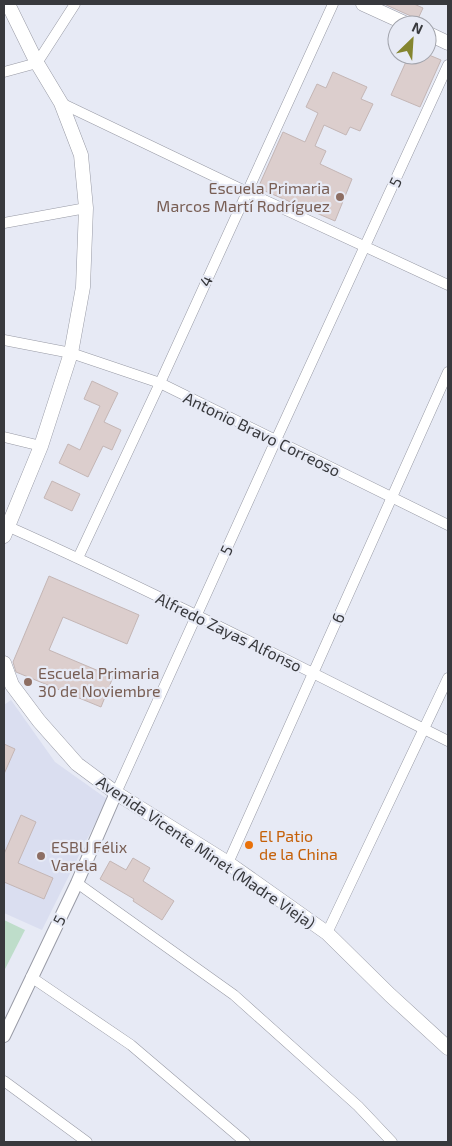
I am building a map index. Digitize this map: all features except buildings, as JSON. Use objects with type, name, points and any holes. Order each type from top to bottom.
[{"type":"main road","points":[[6,531],[41,446],[71,353],[83,286],[86,208],[81,155],[61,103],[38,64],[8,4]]},
{"type":"main road","points":[[363,4],[387,15]]},
{"type":"main road","name":"Avenida Vicente Minet (Madre Vieja)","points":[[4,663],[12,685],[39,721],[77,764],[116,793],[228,863],[327,933],[390,995],[448,1048]]},
{"type":"street","points":[[4,72],[38,64],[75,4]]},
{"type":"street","name":"4","points":[[78,558],[333,4]]},
{"type":"street","name":"5","points":[[4,1036],[76,883],[276,440],[448,66]]},
{"type":"street","points":[[61,103],[448,285]]},
{"type":"street","points":[[4,224],[86,208]]},
{"type":"street","name":"Antonio Bravo Correoso","points":[[4,340],[71,353],[160,383],[448,525]]},
{"type":"street","name":"6","points":[[228,863],[448,372]]},
{"type":"street","points":[[4,437],[41,446]]},
{"type":"street","name":"Alfredo Zayas Alfonso","points":[[6,531],[78,558],[314,673],[448,741]]},
{"type":"street","points":[[327,933],[448,678]]},
{"type":"street","points":[[76,883],[234,995],[358,1106],[392,1142]]},
{"type":"street","points":[[31,978],[131,1045],[245,1142]]},
{"type":"street","points":[[4,1081],[87,1142]]},
{"type":"shaded area","name":"ESBU Félix Varela","points":[[11,700],[55,762],[107,799],[42,930],[4,913],[4,705]]},
{"type":"green space","points":[[4,920],[25,930],[4,971]]},
{"type":"place","name":"Escuela Primaria Marcos Martí Rodríguez","points":[[340,197]]},
{"type":"place","name":"Escuela Primaria 30 de Noviembre","points":[[28,682]]},
{"type":"place","name":"El Patio de la China","points":[[249,845]]},
{"type":"place","name":"ESBU Félix Varela","points":[[41,856]]}]
